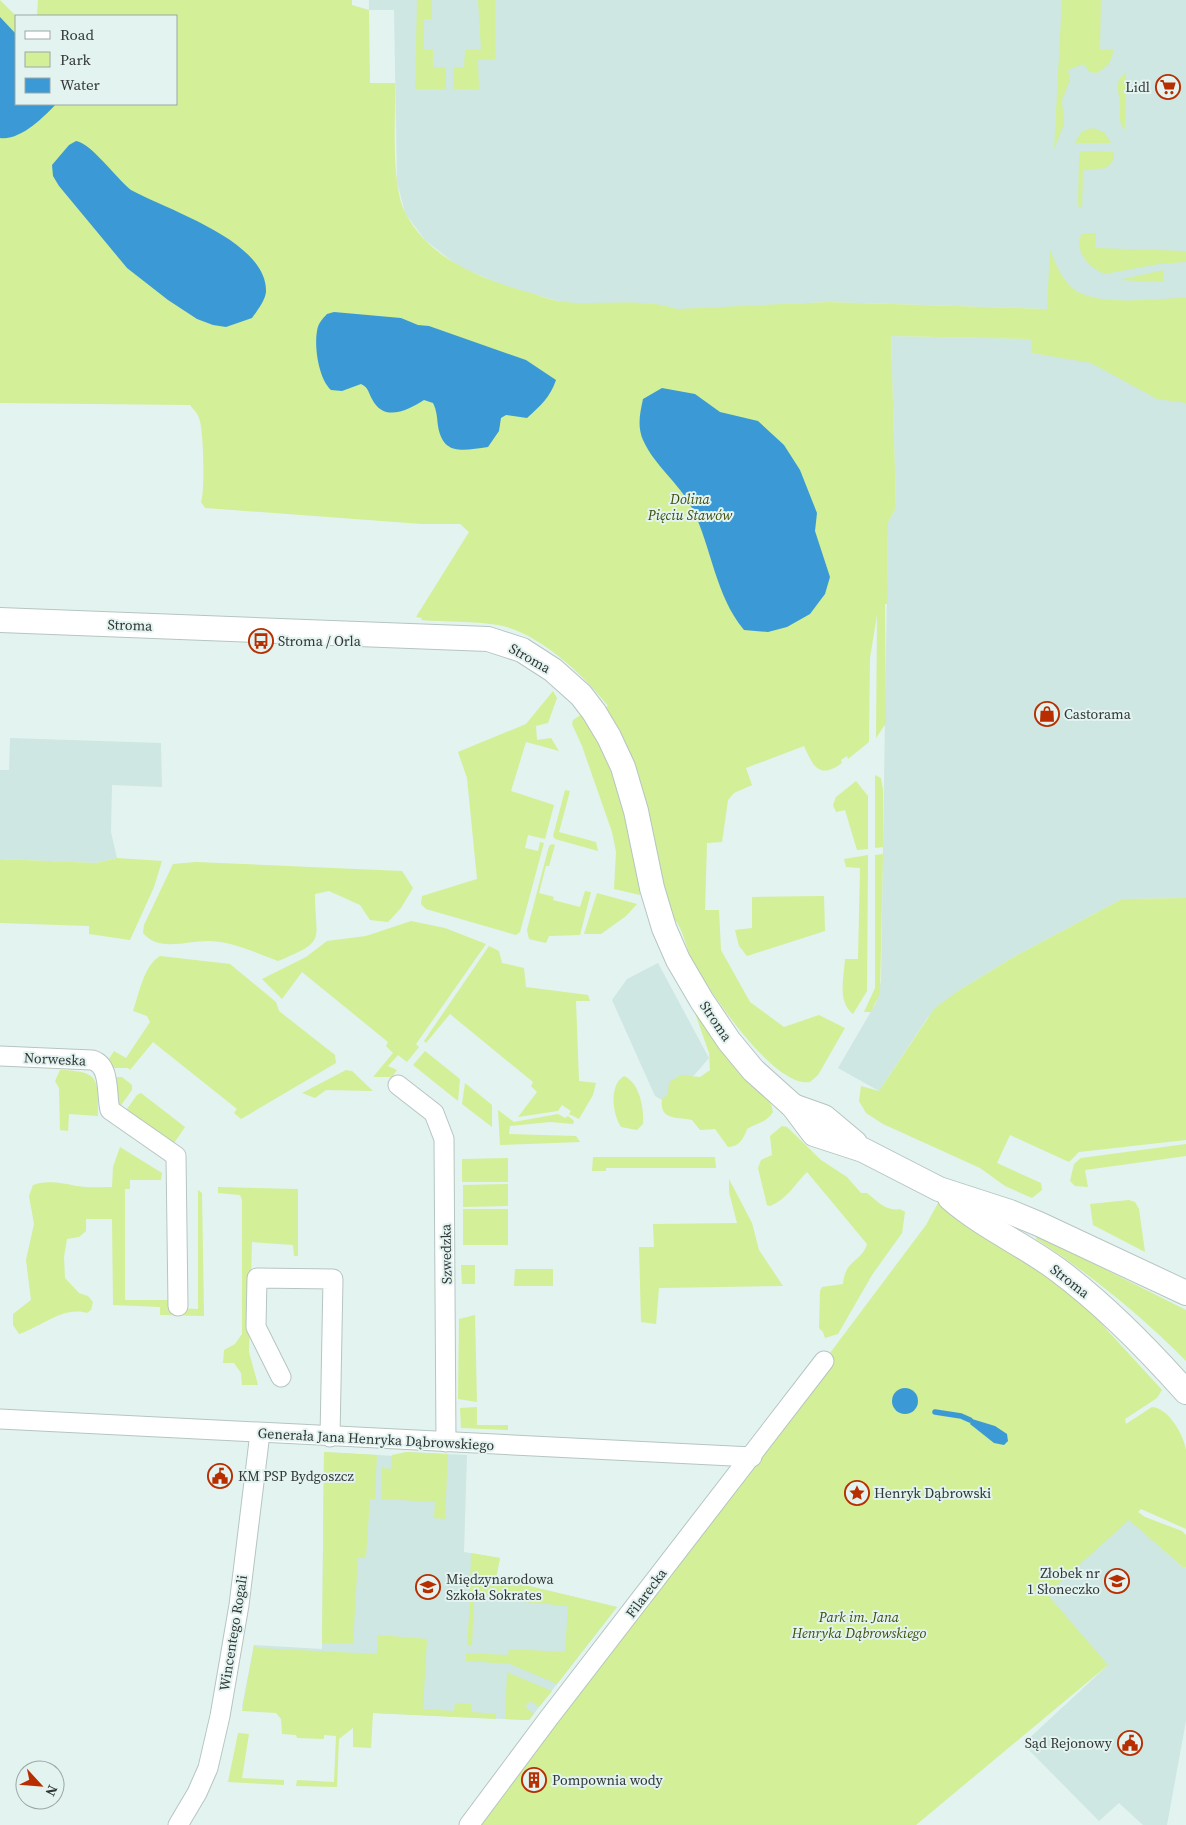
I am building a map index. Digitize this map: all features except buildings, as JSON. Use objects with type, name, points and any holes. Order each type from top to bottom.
[{"type":"street","name":"Stroma","points":[[0,620],[488,639],[522,650],[553,670],[581,696],[609,737],[623,767],[636,811],[645,860],[657,907],[678,960],[702,1001],[729,1041],[753,1070],[792,1106],[814,1134],[863,1150],[939,1189],[1025,1218],[1186,1293]]},
{"type":"street","name":"Norweska","points":[[0,1056],[96,1061],[103,1066],[110,1110],[176,1156],[178,1306]]},
{"type":"street","name":"Szwedzka","points":[[398,1085],[434,1113],[444,1139],[446,1442]]},
{"type":"street","name":"Stroma","points":[[939,1189],[977,1220],[1040,1258],[1080,1287],[1160,1362],[1186,1392]]},
{"type":"street","points":[[281,1377],[256,1327],[257,1278],[333,1279],[330,1437]]},
{"type":"street","name":"Filarecka","points":[[470,1825],[548,1719],[752,1457],[824,1361]]},
{"type":"street","name":"Generała Jana Henryka Dąbrowskiego","points":[[0,1418],[330,1437],[752,1457]]},
{"type":"street","name":"Wincentego Rogali","points":[[178,1825],[197,1793],[208,1768],[220,1716],[239,1604],[260,1433]]},
{"type":"shaded area","points":[[369,0],[1186,0],[1186,355],[1047,309],[828,302],[631,310],[568,304],[502,285],[458,266],[425,240],[405,213],[397,182],[394,10],[369,10]]},
{"type":"shaded area","points":[[891,336],[1032,339],[1032,353],[1186,375],[1186,898],[1122,899],[1012,958],[958,991],[928,1017],[879,1091],[838,1068],[876,1003],[881,981],[888,522],[896,508]]},
{"type":"shaded area","points":[[10,738],[161,743],[162,787],[112,785],[111,832],[117,858],[96,863],[0,859],[0,770],[9,770]]},
{"type":"shaded area","points":[[658,963],[709,1058],[669,1104],[655,1096],[612,1000],[627,979]]},
{"type":"shaded area","name":"Międzynarodowa Szkoła Sokrates","points":[[324,1452],[395,1456],[406,1452],[467,1455],[464,1552],[500,1558],[496,1578],[617,1607],[529,1720],[242,1707],[254,1645],[322,1649]]},
{"type":"shaded area","points":[[1122,1513],[1184,1568],[1186,1567],[1186,1721],[1167,1825],[1143,1825],[1119,1803],[1099,1821],[1023,1744],[1107,1666],[1038,1593]]},
{"type":"green space","name":"Dolina Pięciu Stawów","points":[[0,0],[15,15],[15,105],[178,105],[178,15],[37,15],[38,0],[352,0],[352,5],[369,10],[370,83],[395,83],[395,150],[398,186],[406,214],[416,230],[429,244],[460,266],[495,282],[556,301],[578,303],[649,303],[677,309],[828,302],[1047,309],[1050,250],[1064,279],[1081,294],[1110,300],[1186,298],[1186,403],[1157,399],[1091,363],[1032,353],[1031,339],[891,336],[896,508],[888,522],[887,604],[885,604],[886,723],[876,738],[877,615],[870,658],[869,742],[848,759],[847,756],[841,760],[842,763],[828,770],[822,770],[814,765],[804,746],[746,768],[752,785],[734,793],[728,800],[722,842],[707,843],[705,910],[719,910],[721,950],[750,1002],[784,1027],[819,1015],[845,1028],[818,1075],[810,1082],[795,1080],[779,1070],[744,1035],[700,974],[676,922],[657,907],[594,712],[608,706],[598,694],[559,656],[529,636],[513,629],[498,625],[469,622],[421,620],[422,618],[416,617],[469,532],[460,524],[422,524],[205,508],[201,502],[203,447],[201,425],[198,415],[190,405],[0,403]]},
{"type":"green space","points":[[417,0],[432,0],[432,19],[424,19],[424,49],[433,50],[433,67],[446,67],[446,89],[415,89]]},
{"type":"green space","points":[[478,0],[495,0],[495,59],[478,60],[479,89],[453,89],[453,67],[464,67],[465,50],[481,50]]},
{"type":"green space","points":[[1062,0],[1101,0],[1100,50],[1114,50],[1109,64],[1097,73],[1089,72],[1084,64],[1068,70],[1070,80],[1062,100],[1064,124],[1054,149]]},
{"type":"green space","points":[[1126,73],[1125,130],[1120,120],[1118,83],[1119,79]]},
{"type":"green space","points":[[1092,128],[1104,132],[1111,143],[1075,143],[1081,132]]},
{"type":"green space","points":[[1081,151],[1114,152],[1114,159],[1107,168],[1083,170],[1082,208],[1078,206],[1079,157]]},
{"type":"green space","points":[[1082,233],[1096,233],[1095,248],[1186,251],[1186,262],[1159,264],[1105,274],[1093,268],[1084,258],[1080,246]]},
{"type":"green space","points":[[1164,270],[1164,280],[1162,282],[1118,280]]},
{"type":"green space","points":[[553,691],[557,698],[548,723],[536,726],[537,740],[551,738],[559,751],[526,742],[511,791],[554,805],[545,839],[528,835],[525,848],[538,851],[540,842],[544,843],[520,932],[516,935],[426,909],[421,904],[422,896],[477,879],[467,778],[458,752],[526,724]]},
{"type":"green space","points":[[582,714],[607,755],[621,794],[641,888],[640,895],[614,889],[616,852],[612,832],[582,746],[572,724],[573,720]]},
{"type":"green space","points":[[875,775],[881,778],[883,789],[883,847],[875,848]]},
{"type":"green space","points":[[856,781],[868,796],[868,849],[857,850],[845,810],[836,812],[833,805],[836,797]]},
{"type":"green space","points":[[565,790],[570,791],[559,832],[596,842],[598,851],[555,839],[553,836]]},
{"type":"green space","points":[[555,845],[549,866],[546,866],[539,893],[554,897],[553,900],[580,907],[585,891],[591,892],[580,935],[549,936],[546,943],[529,939],[527,930],[549,846]]},
{"type":"green space","points":[[883,854],[880,993],[871,1012],[864,1012],[875,988],[875,855]]},
{"type":"green space","points":[[868,855],[867,991],[853,1014],[845,1003],[843,981],[845,959],[858,959],[860,868],[846,867],[844,859]]},
{"type":"green space","points":[[117,858],[162,861],[154,887],[130,940],[89,934],[89,926],[0,923],[0,859],[96,863]]},
{"type":"green space","points":[[196,862],[402,871],[413,888],[401,908],[388,922],[370,920],[360,905],[329,891],[315,894],[315,938],[305,948],[278,961],[226,943],[208,941],[165,944],[149,939],[143,933],[144,925],[173,864]]},
{"type":"green space","points":[[597,893],[637,904],[626,916],[601,934],[584,934]]},
{"type":"green space","points":[[824,896],[825,931],[747,956],[739,946],[735,930],[752,928],[752,897]]},
{"type":"green space","points":[[1186,898],[1186,1140],[1079,1152],[1069,1162],[1010,1135],[997,1163],[1041,1183],[1042,1190],[1032,1198],[1005,1186],[980,1168],[883,1124],[866,1113],[859,1101],[861,1086],[879,1091],[934,1009],[958,991],[1012,958],[1122,899]]},
{"type":"green space","points":[[411,921],[445,928],[486,944],[416,1044],[419,1047],[407,1062],[398,1055],[388,1066],[397,1070],[392,1077],[373,1077],[393,1053],[386,1046],[388,1042],[302,972],[282,999],[262,979],[306,957],[327,941],[366,936]]},
{"type":"green space","points":[[489,946],[499,951],[502,963],[524,968],[526,987],[588,995],[590,1001],[576,1001],[579,1081],[596,1083],[593,1095],[579,1119],[569,1114],[571,1111],[562,1105],[558,1111],[518,1117],[537,1092],[531,1086],[533,1082],[450,1014],[426,1043],[424,1041]]},
{"type":"green space","points":[[160,956],[230,964],[276,1002],[279,1011],[335,1055],[336,1063],[241,1119],[234,1113],[237,1109],[153,1042],[130,1070],[128,1068],[106,1068],[107,1062],[114,1051],[126,1058],[150,1022],[147,1016],[133,1011],[146,973],[154,960]]},
{"type":"green space","points":[[698,1011],[771,1104],[773,1112],[764,1121],[747,1129],[740,1141],[732,1147],[728,1147],[715,1129],[700,1130],[692,1120],[671,1117],[663,1111],[662,1099],[668,1094],[669,1082],[681,1075],[700,1077],[710,1070],[709,1053],[695,1013]]},
{"type":"green space","points":[[425,1051],[460,1079],[458,1101],[413,1065]]},
{"type":"green space","points":[[60,1070],[83,1073],[90,1076],[97,1086],[98,1116],[69,1114],[68,1131],[60,1130],[59,1088],[55,1081]]},
{"type":"green space","points":[[346,1070],[352,1071],[373,1091],[326,1090],[315,1098],[302,1093]]},
{"type":"green space","points":[[624,1076],[634,1084],[642,1104],[643,1124],[637,1130],[621,1127],[614,1107],[614,1092],[619,1080]]},
{"type":"green space","points":[[114,1077],[122,1077],[132,1085],[132,1090],[119,1108]]},
{"type":"green space","points":[[465,1083],[492,1105],[492,1127],[462,1104]]},
{"type":"green space","points":[[141,1093],[185,1127],[172,1146],[124,1113],[137,1095]]},
{"type":"green space","points":[[498,1110],[514,1122],[558,1114],[565,1118],[568,1116],[574,1121],[573,1124],[550,1122],[510,1126],[509,1134],[576,1136],[580,1142],[500,1145]]},
{"type":"green space","points":[[782,1126],[787,1127],[821,1160],[847,1177],[861,1193],[867,1193],[886,1207],[895,1210],[900,1209],[905,1212],[902,1233],[872,1275],[838,1334],[825,1338],[819,1328],[820,1291],[822,1287],[843,1284],[844,1276],[850,1265],[865,1250],[867,1244],[807,1172],[781,1200],[770,1206],[767,1205],[758,1168],[761,1160],[772,1155],[770,1136]]},
{"type":"green space","points":[[1186,1144],[1186,1156],[1085,1170],[1088,1187],[1075,1186],[1070,1181],[1074,1164],[1081,1158]]},
{"type":"green space","points":[[120,1147],[162,1173],[161,1180],[130,1180],[130,1189],[125,1189],[125,1300],[169,1300],[169,1308],[198,1309],[198,1190],[202,1193],[204,1316],[160,1315],[160,1307],[113,1305],[112,1219],[86,1219],[86,1231],[79,1237],[67,1239],[64,1257],[65,1278],[79,1293],[88,1296],[93,1302],[91,1310],[87,1313],[69,1312],[19,1334],[13,1325],[13,1314],[31,1300],[26,1260],[34,1224],[29,1196],[33,1185],[50,1182],[85,1187],[112,1187],[113,1167]]},
{"type":"green space","points":[[593,1157],[715,1157],[716,1168],[606,1168],[606,1171],[592,1171]]},
{"type":"green space","points":[[508,1158],[508,1182],[462,1182],[462,1159]]},
{"type":"green space","points":[[729,1179],[752,1223],[759,1250],[783,1286],[659,1288],[656,1324],[641,1322],[639,1247],[654,1247],[653,1224],[737,1223],[729,1192]]},
{"type":"green space","points":[[508,1184],[508,1206],[463,1207],[463,1185]]},
{"type":"green space","points":[[218,1187],[298,1189],[298,1256],[294,1256],[293,1245],[252,1242],[249,1352],[258,1385],[242,1385],[241,1373],[234,1363],[223,1363],[224,1350],[235,1344],[242,1334],[242,1200],[240,1195],[218,1193]]},
{"type":"green space","points":[[1129,1200],[1135,1202],[1139,1209],[1145,1252],[1093,1225],[1090,1204]]},
{"type":"green space","name":"Park im. Jana Henryka Dąbrowskiego","points":[[938,1203],[977,1220],[1058,1270],[1108,1331],[1162,1390],[1157,1398],[1125,1419],[1126,1424],[1152,1407],[1158,1409],[1170,1417],[1185,1444],[1186,1529],[1141,1509],[1138,1512],[1145,1517],[1182,1531],[1186,1535],[1186,1567],[1184,1568],[1129,1520],[1047,1594],[1108,1665],[916,1825],[469,1825],[752,1457],[926,1225]]},
{"type":"green space","points":[[463,1209],[508,1209],[508,1245],[463,1245]]},
{"type":"green space","points":[[1037,1235],[1186,1310],[1186,1361],[1151,1327],[1114,1296],[1076,1266],[1036,1239]]},
{"type":"green space","points":[[461,1265],[475,1265],[475,1284],[462,1284]]},
{"type":"green space","points":[[515,1269],[553,1269],[553,1286],[514,1286]]},
{"type":"green space","points":[[475,1315],[477,1402],[458,1399],[459,1319]]},
{"type":"green space","points":[[477,1407],[477,1425],[508,1425],[508,1430],[461,1428],[460,1408]]},
{"type":"green space","points":[[324,1452],[377,1455],[375,1499],[370,1499],[366,1557],[358,1558],[353,1644],[322,1643]]},
{"type":"green space","points":[[406,1452],[448,1454],[445,1519],[434,1518],[435,1502],[381,1499],[382,1468],[391,1469],[392,1455]]},
{"type":"green space","points":[[471,1553],[500,1558],[496,1578],[617,1607],[557,1684],[510,1664],[466,1661],[466,1653],[508,1655],[509,1649],[565,1652],[568,1606],[512,1601],[512,1597],[470,1593]]},
{"type":"green space","points":[[470,1601],[474,1601],[472,1646],[467,1645]]},
{"type":"green space","points":[[378,1635],[427,1639],[423,1709],[454,1711],[455,1703],[471,1704],[471,1712],[496,1714],[496,1719],[373,1713],[371,1748],[353,1747],[353,1728],[339,1739],[337,1787],[296,1786],[297,1780],[334,1782],[336,1736],[324,1735],[324,1739],[297,1738],[296,1735],[282,1734],[281,1719],[276,1713],[242,1711],[254,1645],[258,1648],[377,1654]]},
{"type":"green space","points":[[507,1672],[552,1691],[539,1707],[530,1701],[525,1707],[534,1714],[529,1720],[505,1719]]},
{"type":"green space","points":[[238,1733],[249,1734],[242,1778],[284,1780],[284,1785],[228,1782]]},
{"type":"water","points":[[0,17],[15,33],[15,105],[55,105],[23,132],[16,136],[0,138]]},
{"type":"water","points":[[76,141],[82,143],[96,154],[131,190],[213,229],[251,257],[262,274],[266,292],[252,318],[226,327],[213,325],[197,319],[168,300],[127,268],[59,186],[53,176],[52,165],[69,145]]},
{"type":"water","points":[[334,312],[401,318],[418,325],[429,326],[526,360],[556,380],[548,397],[527,418],[506,415],[501,418],[499,431],[488,447],[456,449],[445,443],[441,436],[433,403],[424,400],[404,410],[390,412],[383,411],[377,406],[367,389],[361,384],[342,391],[331,390],[323,379],[317,354],[316,338],[321,322],[327,314]]},
{"type":"water","points":[[662,388],[695,394],[720,412],[758,421],[784,445],[800,470],[817,513],[815,531],[830,577],[825,594],[810,614],[787,627],[768,632],[744,630],[734,616],[720,587],[699,523],[692,508],[680,490],[653,458],[641,435],[640,419],[643,399]]},
{"type":"water","points":[[905,1388],[914,1392],[918,1401],[914,1410],[905,1414],[896,1410],[892,1401],[896,1392]]},
{"type":"water","points":[[972,1419],[995,1426],[1007,1434],[1008,1441],[1004,1445],[994,1443],[970,1424]]},
{"type":"waterway","points":[[935,1412],[961,1416],[970,1420]]},
{"type":"place","name":"Lidl","points":[[1168,87]]},
{"type":"place","name":"Stroma / Orla","points":[[261,641]]},
{"type":"place","name":"Castorama","points":[[1047,714]]},
{"type":"place","name":"KM PSP Bydgoszcz","points":[[220,1476]]},
{"type":"place","name":"Henryk Dąbrowski","points":[[857,1493]]},
{"type":"place","name":"Złobek nr 1 Słoneczko","points":[[1117,1581]]},
{"type":"place","name":"Międzynarodowa Szkoła Sokrates","points":[[428,1587]]},
{"type":"place","name":"Sąd Rejonowy","points":[[1130,1743]]},
{"type":"place","name":"Pompownia wody","points":[[534,1780]]}]
